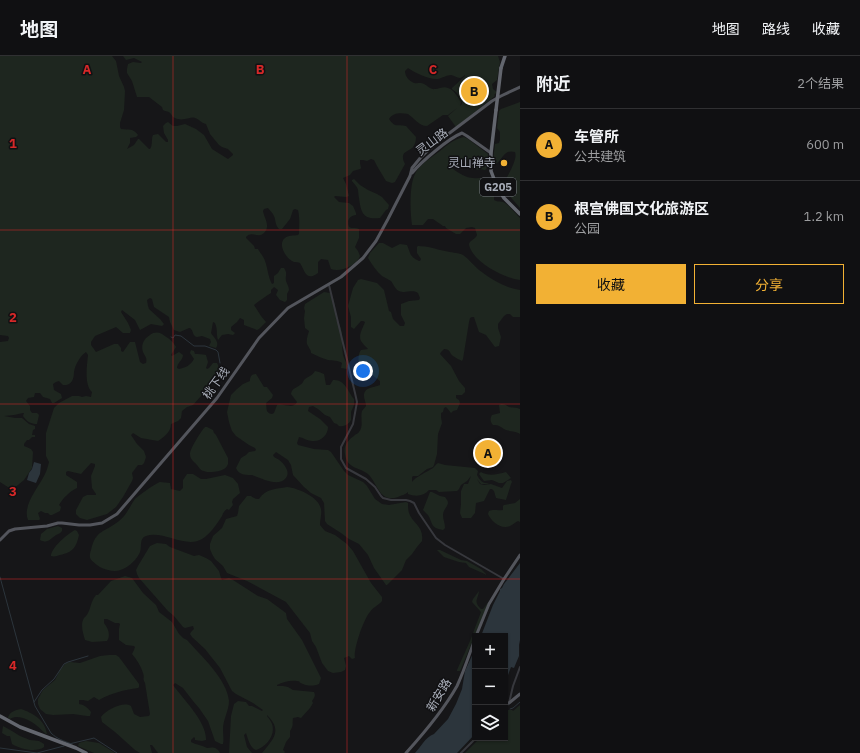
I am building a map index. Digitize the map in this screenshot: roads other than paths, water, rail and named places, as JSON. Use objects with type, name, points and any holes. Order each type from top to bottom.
[{"type":"highway","name":"G205","points":[[505,56],[501,68],[491,153],[491,171],[497,187],[504,198],[520,214]]},
{"type":"highway","points":[[0,716],[20,727],[86,753]]},
{"type":"main road","name":"桃下线","points":[[0,540],[10,531],[15,529],[43,527],[62,523],[90,526],[102,523],[117,514],[217,398],[259,338],[288,308],[341,277],[363,258],[388,219],[410,176],[412,168],[418,159],[435,144],[492,101],[520,87]]},
{"type":"main road","name":"灵山路","points":[[410,176],[417,167],[430,156],[462,133],[491,153]]},
{"type":"main road","points":[[477,633],[490,604],[520,555]]},
{"type":"main road","name":"新安路","points":[[406,753],[437,718],[453,693],[462,675],[472,647]]},
{"type":"main road","points":[[509,704],[520,694]]},
{"type":"street","points":[[329,285],[357,402],[353,424],[341,447],[341,459],[346,468],[366,479],[375,487],[383,498],[391,500],[406,500],[414,503],[436,538],[445,545],[504,579]]},
{"type":"street","points":[[509,704],[513,686],[520,667]]},
{"type":"street","points":[[461,753],[473,741]]},
{"type":"waterway","points":[[171,337],[173,338],[175,335],[181,336],[194,346],[205,346],[216,350],[218,352],[220,363]]},
{"type":"waterway","points":[[0,577],[35,706],[51,733],[72,744]]},
{"type":"waterway","points":[[34,702],[42,690],[54,679],[64,664],[88,656]]},
{"type":"waterway","points":[[510,709],[520,702]]},
{"type":"waterway","points":[[69,744],[94,738],[117,753]]},
{"type":"waterway","points":[[0,748],[37,753],[64,746]]},
{"type":"place","name":"根宫佛国文化旅游区","points":[[474,91]]},
{"type":"place","name":"灵山禅寺","points":[[504,163]]},
{"type":"place","name":"车管所","points":[[488,453]]}]
